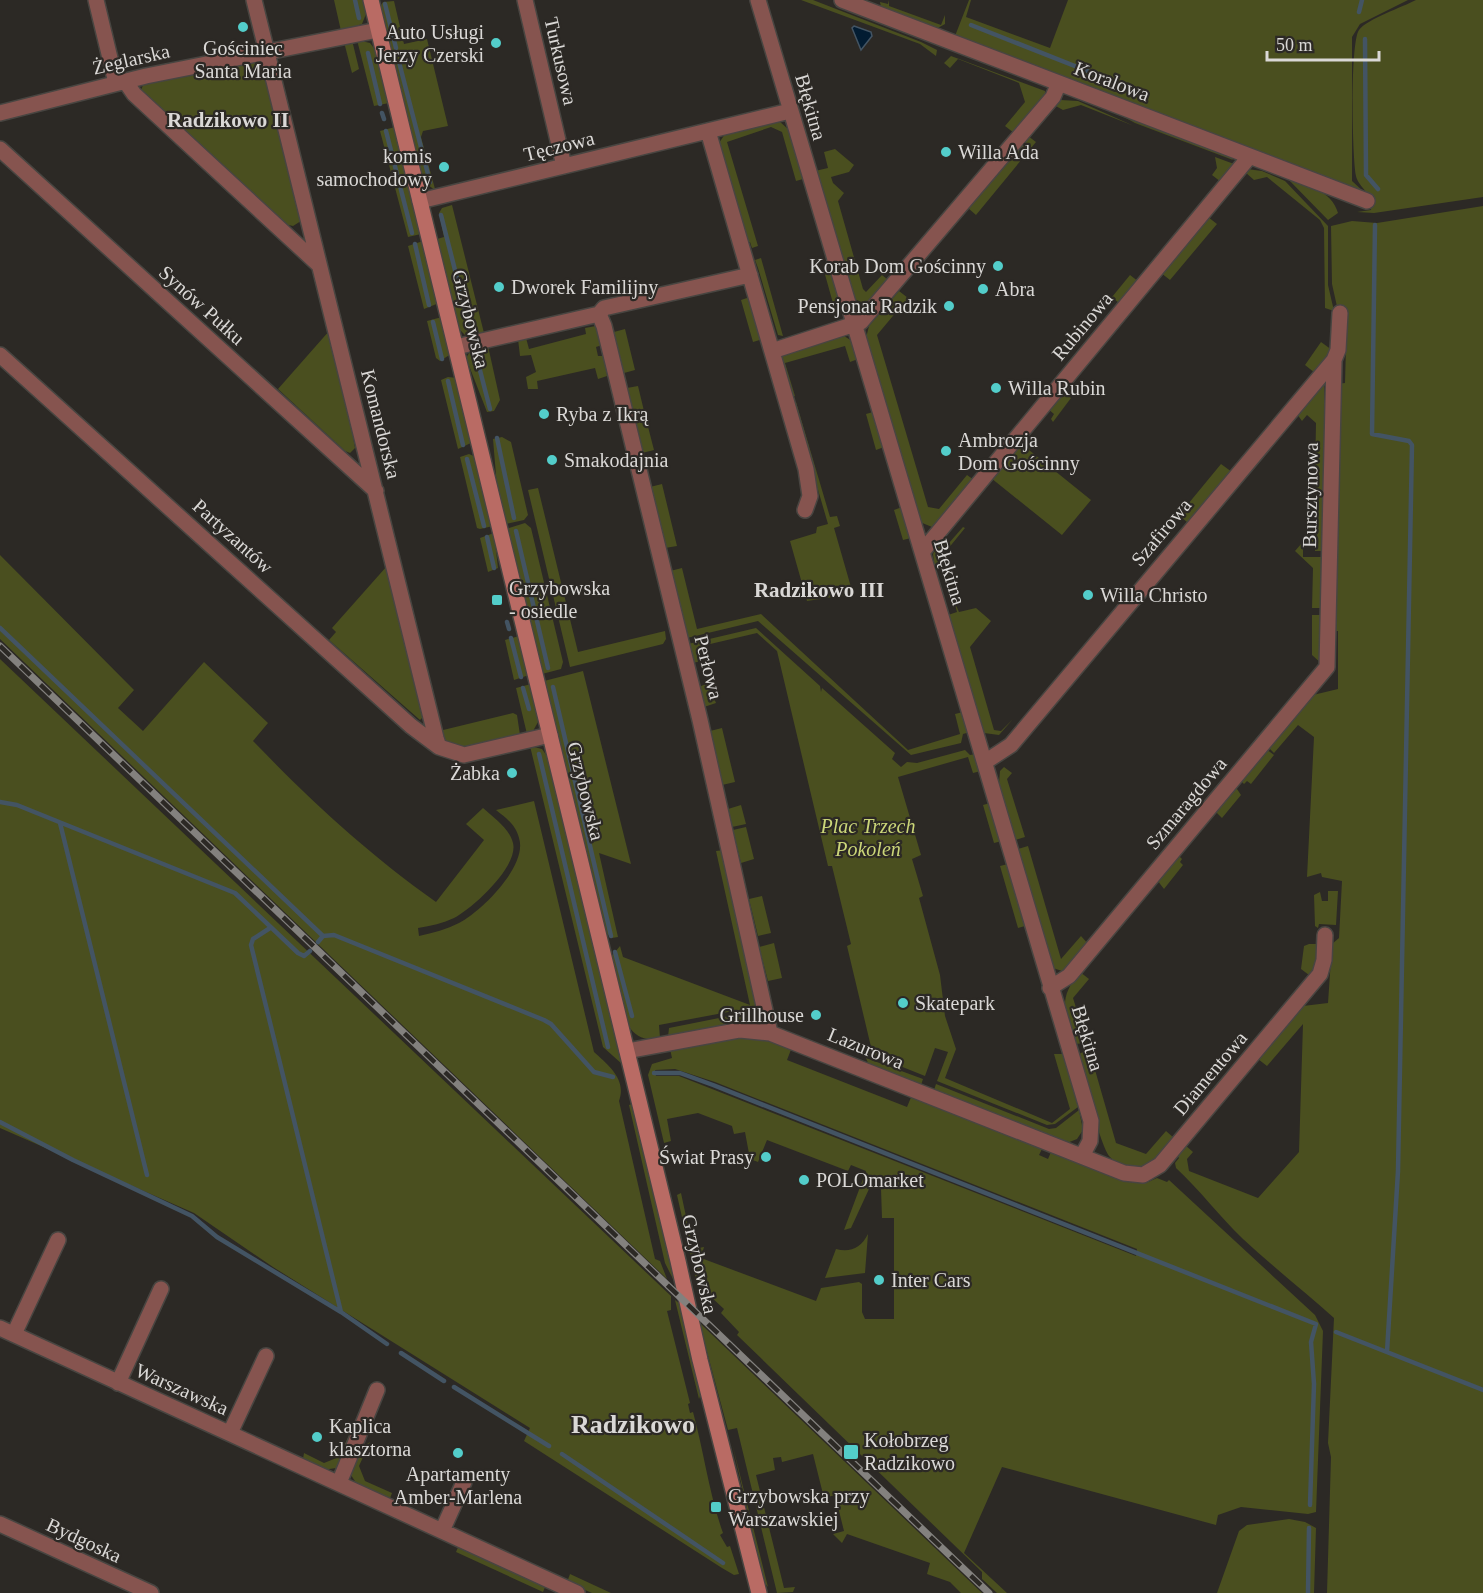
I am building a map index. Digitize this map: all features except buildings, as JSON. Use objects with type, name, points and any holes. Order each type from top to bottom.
[{"type":"street","points":[[96,0],[121,82],[320,265]]},
{"type":"street","name":"Komandorska","points":[[254,0],[439,747]]},
{"type":"street","name":"Grzybowska","points":[[371,0],[700,1360],[759,1593]]},
{"type":"street","name":"Turkusowa","points":[[525,0],[564,166]]},
{"type":"street","name":"Błękitna","points":[[758,0],[1091,1121],[1090,1141],[1082,1156]]},
{"type":"street","name":"Koralowa","points":[[842,0],[1367,201]]},
{"type":"street","name":"Żeglarska","points":[[0,113],[121,82],[378,30]]},
{"type":"street","points":[[772,351],[855,326],[875,308],[1053,97],[1059,83]]},
{"type":"street","name":"Tęczowa","points":[[420,201],[790,111]]},
{"type":"street","points":[[708,131],[806,468],[810,496],[805,510]]},
{"type":"street","name":"Synów Pułku","points":[[0,149],[376,491]]},
{"type":"street","name":"Rubinowa","points":[[922,552],[1250,156]]},
{"type":"street","points":[[456,347],[598,315],[604,308],[750,274]]},
{"type":"street","points":[[1334,360],[1338,350],[1340,313]]},
{"type":"street","name":"Perłowa","points":[[598,315],[604,326],[700,720],[770,1033]]},
{"type":"street","name":"Partyzantów","points":[[0,355],[411,726],[439,747]]},
{"type":"street","name":"Bursztynowa","points":[[1329,630],[1334,360]]},
{"type":"street","name":"Szafirowa","points":[[985,762],[1011,745],[1334,360]]},
{"type":"street","name":"Szmaragdowa","points":[[1050,988],[1076,968],[1322,673],[1328,658],[1329,630]]},
{"type":"street","points":[[439,747],[464,755],[550,735]]},
{"type":"street","name":"Diamentowa","points":[[1082,1156],[1136,1176],[1155,1170],[1320,974],[1324,960],[1325,935]]},
{"type":"street","name":"Lazurowa","points":[[627,1051],[740,1030],[770,1033],[1082,1156]]},
{"type":"street","name":"Warszawska","points":[[58,1240],[7,1331],[577,1593]]},
{"type":"street","name":"Warszawska","points":[[118,1383],[161,1289]]},
{"type":"street","name":"Warszawska","points":[[230,1433],[266,1356]]},
{"type":"street","points":[[339,1483],[377,1390]]},
{"type":"street","points":[[442,1531],[464,1482]]},
{"type":"street","name":"Bydgoska","points":[[0,1524],[150,1593]]},
{"type":"green space","points":[[334,0],[364,0],[366,14],[362,24],[341,31]]},
{"type":"green space","points":[[801,0],[813,0],[921,42],[937,50],[936,56],[920,44]]},
{"type":"green space","points":[[889,0],[889,6],[941,25],[945,15],[945,24],[936,29],[881,7],[880,2],[888,4]]},
{"type":"green space","points":[[969,0],[971,0],[966,17],[1050,48],[1068,0],[1408,0],[1360,24],[1352,37],[1352,181],[1364,192],[955,36]]},
{"type":"green space","points":[[1416,0],[1483,0],[1483,197],[1374,213],[1357,212],[1371,210],[1372,196],[1356,176],[1353,100],[1356,39],[1359,30],[1369,22]]},
{"type":"green space","points":[[394,1],[404,44],[427,39],[448,126],[423,131],[421,137],[435,189],[444,187],[436,191],[423,181],[380,7],[383,2]]},
{"type":"green space","points":[[352,40],[359,69],[352,73],[344,42]]},
{"type":"green space","points":[[357,40],[370,43],[377,52],[389,103],[374,106]]},
{"type":"green space","points":[[951,56],[1045,91],[1045,97],[1014,133],[1005,126],[1025,102],[1019,83],[958,59],[950,68],[944,63]]},
{"type":"green space","points":[[258,59],[263,61],[302,215],[301,221],[293,226],[284,224],[141,90],[144,83],[219,67],[221,73],[230,71],[229,65]]},
{"type":"green space","points":[[1061,100],[1078,101],[1134,126],[1081,105],[1063,110],[1054,105]]},
{"type":"green space","points":[[1111,110],[1230,156],[1233,160],[1135,123]]},
{"type":"green space","points":[[779,121],[789,130],[803,179],[796,181],[782,132],[771,127],[727,142],[758,246],[752,248],[750,242],[746,242],[719,143],[725,134]]},
{"type":"green space","points":[[395,127],[421,234],[408,237],[380,131]]},
{"type":"green space","points":[[1028,136],[1036,142],[976,215],[968,208]]},
{"type":"green space","points":[[835,149],[854,165],[849,172],[831,177],[833,183],[844,193],[838,201],[863,289],[866,292],[882,275],[888,280],[867,304],[854,299],[815,171],[828,168],[824,152]]},
{"type":"green space","points":[[1215,157],[1234,164],[1221,182],[1212,175],[1217,168]]},
{"type":"green space","points":[[1247,169],[1262,171],[1285,181],[1328,226],[1328,285],[1334,311],[1325,308],[1324,228],[1320,220],[1267,177],[1254,180],[1245,172]]},
{"type":"green space","points":[[1285,176],[1324,194],[1335,205],[1338,213],[1328,220]]},
{"type":"green space","points":[[452,205],[484,333],[467,337],[459,329],[437,239],[444,237],[439,213],[442,208]]},
{"type":"green space","points":[[1483,206],[1483,1593],[1327,1593],[1331,1457],[1328,1443],[1334,1318],[1243,1239],[1176,1168],[1175,1163],[1179,1158],[1177,1155],[1185,1145],[1193,1152],[1187,1159],[1189,1171],[1258,1198],[1299,1152],[1303,1024],[1267,1066],[1258,1059],[1303,1006],[1328,1003],[1332,944],[1339,938],[1342,881],[1322,877],[1321,873],[1307,877],[1314,737],[1298,725],[1274,753],[1268,747],[1313,695],[1338,689],[1338,631],[1332,631],[1336,384],[1345,383],[1347,311],[1338,311],[1332,284],[1331,226],[1352,221],[1377,223]]},
{"type":"green space","points":[[1208,217],[1217,224],[1170,280],[1161,273]]},
{"type":"green space","points":[[423,241],[439,303],[424,309],[408,246]]},
{"type":"green space","points":[[761,258],[783,336],[778,335],[755,260]]},
{"type":"green space","points":[[831,270],[843,312],[836,314],[824,271]]},
{"type":"green space","points":[[1130,275],[1139,282],[1120,304],[1112,297]]},
{"type":"green space","points":[[899,291],[908,298],[877,335],[928,507],[939,509],[967,475],[974,480],[932,527],[920,522],[866,338],[869,326]]},
{"type":"green space","points":[[750,297],[763,339],[753,342],[741,300]]},
{"type":"green space","points":[[442,317],[451,354],[440,361],[436,358],[427,321]]},
{"type":"green space","points":[[596,326],[602,345],[596,347],[598,356],[605,356],[607,376],[598,379],[595,368],[537,381],[538,389],[528,389],[526,377],[536,372],[531,355],[520,356],[518,339],[526,338],[529,349],[586,334],[585,328]]},
{"type":"green space","points":[[625,329],[635,370],[624,373],[614,332]]},
{"type":"green space","points":[[330,330],[355,434],[353,437],[355,448],[350,453],[345,451],[278,389]]},
{"type":"green space","points":[[844,336],[852,341],[858,359],[850,362],[845,346],[785,363],[795,396],[791,397],[781,359],[783,354]]},
{"type":"green space","points":[[1321,342],[1332,350],[1315,373],[1305,365]]},
{"type":"green space","points":[[488,346],[500,400],[494,411],[487,412],[466,358],[471,350]]},
{"type":"green space","points":[[448,377],[457,378],[473,442],[458,449],[441,380]]},
{"type":"green space","points":[[1324,385],[1326,551],[1315,551],[1315,544],[1303,544],[1303,557],[1326,557],[1326,608],[1312,608],[1313,568],[1295,551],[1314,529],[1316,423],[1307,415],[1302,421],[1297,414]]},
{"type":"green space","points":[[638,386],[644,411],[633,414],[627,388]]},
{"type":"green space","points":[[1063,391],[1071,398],[1053,422],[1051,419],[1054,414],[1048,409]]},
{"type":"green space","points":[[796,402],[830,517],[837,516],[840,526],[834,528],[853,594],[807,601],[790,541],[816,533],[817,527],[828,524],[793,404]]},
{"type":"green space","points":[[873,412],[884,447],[876,450],[866,414]]},
{"type":"green space","points":[[646,419],[654,450],[642,453],[635,422]]},
{"type":"green space","points":[[502,437],[511,442],[528,515],[524,520],[506,524],[497,487],[493,439]]},
{"type":"green space","points":[[1024,438],[1033,445],[1029,450],[1091,500],[1062,535],[991,478]]},
{"type":"green space","points":[[469,454],[476,457],[493,526],[477,528],[460,457]]},
{"type":"green space","points":[[1221,464],[1232,472],[1188,523],[1179,515]]},
{"type":"green space","points":[[662,484],[677,546],[665,548],[650,487]]},
{"type":"green space","points":[[538,488],[578,652],[665,631],[666,639],[663,644],[570,667],[528,490]]},
{"type":"green space","points":[[902,507],[911,538],[903,540],[894,510]]},
{"type":"green space","points":[[525,523],[531,528],[563,662],[561,669],[542,674],[508,530]]},
{"type":"green space","points":[[963,527],[965,528],[943,555],[953,597],[944,568],[935,570],[933,554],[941,537],[949,543]]},
{"type":"green space","points":[[494,533],[498,568],[488,572],[480,538]]},
{"type":"green space","points":[[0,555],[134,690],[118,708],[143,731],[204,662],[268,723],[253,741],[341,826],[436,902],[484,840],[466,824],[483,808],[505,828],[513,843],[513,852],[502,874],[483,896],[462,913],[446,921],[418,928],[419,936],[440,931],[469,917],[501,886],[517,861],[520,849],[516,829],[496,810],[534,801],[594,1052],[618,1079],[621,1093],[619,1101],[655,1259],[660,1261],[667,1279],[0,639]]},
{"type":"green space","points":[[387,566],[424,716],[420,720],[329,640],[336,632],[332,628]]},
{"type":"green space","points":[[682,568],[697,629],[761,614],[908,750],[960,734],[955,714],[963,712],[970,732],[963,734],[961,743],[911,755],[758,621],[687,638],[670,571]]},
{"type":"green space","points":[[954,601],[959,612],[976,608],[991,621],[970,647],[994,730],[1001,731],[1013,719],[999,735],[984,733],[948,615],[957,612]]},
{"type":"green space","points":[[1312,615],[1326,615],[1322,664],[1312,655]]},
{"type":"green space","name":"Plac Trzech Pokoleń","points":[[756,628],[820,686],[821,692],[822,688],[895,753],[892,759],[901,767],[907,762],[917,763],[965,750],[970,755],[976,754],[981,771],[973,773],[968,757],[898,777],[921,855],[912,859],[923,896],[919,898],[940,975],[945,1016],[956,1049],[945,1078],[1052,1123],[1070,1109],[1054,1054],[1063,1054],[1078,1107],[1055,1124],[1047,1125],[937,1081],[948,1052],[935,1048],[925,1076],[875,1056],[874,1052],[872,1056],[866,1055],[866,1051],[872,1051],[847,946],[851,944],[832,866],[828,866],[777,651],[757,633],[706,645],[703,650],[705,660],[693,663],[688,644]]},
{"type":"green space","points":[[519,636],[529,675],[514,680],[505,640]]},
{"type":"green space","points":[[0,659],[671,1296],[671,1310],[667,1311],[690,1403],[688,1404],[690,1413],[693,1412],[723,1533],[720,1535],[727,1547],[730,1546],[739,1574],[734,1575],[722,1568],[524,1441],[530,1428],[273,1267],[194,1213],[0,1128]]},
{"type":"green space","points":[[583,671],[631,864],[599,853],[618,937],[612,938],[606,933],[544,681]]},
{"type":"green space","points":[[708,683],[716,703],[704,707],[699,687]]},
{"type":"green space","points":[[531,684],[538,722],[533,731],[527,734],[516,688]]},
{"type":"green space","points":[[513,713],[517,715],[520,735],[464,748],[447,743],[439,731]]},
{"type":"green space","points":[[722,728],[735,782],[722,785],[710,731]]},
{"type":"green space","points":[[530,746],[542,749],[549,759],[622,1064],[603,1047]]},
{"type":"green space","points":[[1266,749],[1274,755],[1251,784],[1247,781],[1244,784],[1240,780]]},
{"type":"green space","points":[[1004,767],[1012,773],[1007,779],[1025,837],[1015,840],[999,783],[1000,771]]},
{"type":"green space","points":[[1235,786],[1241,795],[1222,818],[1215,811]]},
{"type":"green space","points":[[990,803],[1002,841],[994,843],[983,805]]},
{"type":"green space","points":[[741,805],[746,824],[732,827],[728,809]]},
{"type":"green space","points":[[746,827],[754,859],[741,863],[733,830]]},
{"type":"green space","points":[[1028,846],[1061,959],[1081,936],[1089,945],[1062,971],[1053,968],[1018,849]]},
{"type":"green space","points":[[724,850],[759,1002],[755,1007],[659,1025],[660,1038],[642,1038],[628,1025],[611,957],[620,946],[623,957],[750,1005],[716,851]]},
{"type":"green space","points":[[1178,855],[1183,865],[1164,889],[1157,880]]},
{"type":"green space","points":[[1008,864],[1025,926],[1018,928],[1000,866]]},
{"type":"green space","points":[[1328,891],[1338,891],[1336,925],[1319,924],[1318,928],[1315,926],[1314,895],[1320,892],[1322,901],[1328,901]]},
{"type":"green space","points":[[762,896],[771,933],[758,936],[749,899]]},
{"type":"green space","points":[[774,943],[782,978],[768,981],[759,947]]},
{"type":"green space","points":[[1318,944],[1315,966],[1309,975],[1301,969],[1304,946]]},
{"type":"green space","points":[[1080,972],[1089,979],[1073,998],[1087,1043],[1074,1044],[1065,1006],[1068,990]]},
{"type":"green space","points":[[759,1010],[755,1017],[747,1021],[668,1037],[669,1028]]},
{"type":"green space","points":[[755,1036],[792,1047],[787,1060],[907,1107],[912,1095],[1042,1149],[1039,1155],[1048,1159],[1051,1152],[1133,1183],[1146,1183],[1157,1178],[1167,1182],[1169,1180],[1315,1315],[1323,1331],[1316,1512],[1308,1514],[1241,1507],[1218,1515],[1216,1525],[1002,1467],[964,1553],[1007,1593],[997,1593],[982,1579],[982,1572],[737,1335],[739,1332],[721,1313],[724,1309],[697,1284],[677,1195],[681,1193],[693,1249],[704,1247],[701,1258],[816,1301],[821,1288],[859,1282],[862,1284],[862,1312],[865,1319],[894,1319],[894,1218],[882,1218],[881,1189],[869,1189],[851,1228],[844,1230],[866,1171],[851,1165],[848,1171],[767,1140],[758,1162],[750,1159],[745,1132],[734,1134],[732,1126],[698,1113],[667,1119],[671,1141],[664,1143],[648,1075],[652,1064],[672,1058],[670,1049],[734,1037]],"holes":[[[675,1069],[715,1082],[1137,1249],[1136,1256],[679,1076],[656,1076],[655,1070]]]},
{"type":"green space","points":[[1089,1049],[1116,1143],[1146,1154],[1166,1131],[1174,1138],[1149,1165],[1135,1168],[1121,1165],[1110,1157],[1106,1150],[1077,1055]]},
{"type":"green space","points":[[866,1058],[923,1079],[921,1085],[868,1063]]},
{"type":"green space","points":[[936,1084],[1049,1129],[1056,1128],[1079,1110],[1083,1130],[1077,1139],[1067,1143],[934,1090]]},
{"type":"green space","points":[[632,1104],[676,1285],[665,1263],[629,1105]]},
{"type":"green space","points":[[868,1234],[865,1273],[825,1278],[836,1249],[855,1248]]},
{"type":"green space","points":[[675,1300],[680,1304],[701,1394],[699,1399]]},
{"type":"green space","points":[[699,1322],[982,1593],[961,1593],[950,1582],[927,1574],[930,1563],[847,1534],[842,1543],[833,1534],[844,1531],[835,1495],[824,1498],[813,1454],[782,1462],[781,1457],[773,1458],[775,1470],[756,1475],[784,1588],[795,1587],[793,1592],[777,1593],[737,1428],[728,1430]]},
{"type":"green space","points":[[350,1433],[354,1435],[336,1468],[323,1470],[303,1459],[304,1453],[324,1463],[339,1457]]},
{"type":"green space","points":[[370,1442],[359,1466],[365,1481],[392,1493],[389,1501],[358,1486],[351,1475],[359,1449]]},
{"type":"green space","points":[[732,1443],[768,1587],[764,1582]]},
{"type":"green space","points":[[1289,1519],[1305,1522],[1316,1528],[1314,1593],[1217,1593],[1239,1531],[1247,1525]]},
{"type":"green space","points":[[459,1545],[546,1585],[543,1592],[456,1552]]},
{"type":"green space","points":[[570,1574],[611,1593],[592,1593],[567,1582]]},
{"type":"water","points":[[854,26],[871,32],[872,36],[861,50],[852,28]]},
{"type":"waterway","points":[[355,0],[359,18]]},
{"type":"waterway","points":[[1359,12],[1362,0]]},
{"type":"waterway","points":[[385,4],[396,48]]},
{"type":"waterway","points":[[971,25],[1095,74],[1102,78],[1103,83]]},
{"type":"waterway","points":[[1365,39],[1366,175],[1378,189]]},
{"type":"waterway","points":[[368,53],[380,104]]},
{"type":"waterway","points":[[399,62],[430,182]]},
{"type":"waterway","points":[[382,113],[384,119]]},
{"type":"waterway","points":[[386,131],[412,233]]},
{"type":"waterway","points":[[441,215],[471,333]]},
{"type":"waterway","points":[[1375,225],[1372,434],[1409,441],[1412,445],[1398,1171],[1387,1352]]},
{"type":"waterway","points":[[415,244],[429,305]]},
{"type":"waterway","points":[[433,322],[442,359]]},
{"type":"waterway","points":[[475,351],[490,409]]},
{"type":"waterway","points":[[448,381],[463,445]]},
{"type":"waterway","points":[[497,438],[514,518]]},
{"type":"waterway","points":[[467,459],[484,526]]},
{"type":"waterway","points":[[516,531],[548,668]]},
{"type":"waterway","points":[[487,537],[494,568]]},
{"type":"waterway","points":[[507,622],[509,629]]},
{"type":"waterway","points":[[0,628],[323,936]]},
{"type":"waterway","points":[[511,638],[521,677]]},
{"type":"waterway","points":[[553,687],[611,936]]},
{"type":"waterway","points":[[523,688],[529,709]]},
{"type":"waterway","points":[[539,754],[608,1047]]},
{"type":"waterway","points":[[0,802],[17,805],[235,893],[298,953],[304,956],[310,951]]},
{"type":"waterway","points":[[60,823],[147,1175]]},
{"type":"waterway","points":[[270,928],[253,939],[251,945],[341,1312],[387,1344]]},
{"type":"waterway","points":[[318,942],[323,936],[334,935],[544,1020],[551,1024],[594,1072],[613,1077]]},
{"type":"waterway","points":[[615,952],[632,1016]]},
{"type":"waterway","points":[[654,1073],[680,1073],[713,1085],[1316,1324],[1311,1342],[1314,1384],[1310,1505]]},
{"type":"waterway","points":[[0,1122],[73,1160],[192,1216],[217,1237],[341,1312]]},
{"type":"waterway","points":[[1336,1332],[1483,1390]]},
{"type":"waterway","points":[[401,1353],[444,1381]]},
{"type":"waterway","points":[[454,1387],[549,1446]]},
{"type":"waterway","points":[[562,1454],[723,1563]]},
{"type":"waterway","points":[[1308,1593],[1309,1528]]},
{"type":"railway","points":[[0,646],[989,1593]]},
{"type":"place","name":"Gościniec Santa Maria","points":[[243,27]]},
{"type":"place","name":"Auto Usługi Jerzy Czerski","points":[[496,43]]},
{"type":"place","name":"Willa Ada","points":[[946,152]]},
{"type":"place","name":"komis samochodowy","points":[[444,167]]},
{"type":"place","name":"Korab Dom Gościnny","points":[[998,266]]},
{"type":"place","name":"Dworek Familijny","points":[[499,287]]},
{"type":"place","name":"Abra","points":[[983,289]]},
{"type":"place","name":"Pensjonat Radzik","points":[[949,306]]},
{"type":"place","name":"Willa Rubin","points":[[996,388]]},
{"type":"place","name":"Ryba z Ikrą","points":[[544,414]]},
{"type":"place","name":"Ambrozja Dom Gościnny","points":[[946,451]]},
{"type":"place","name":"Smakodajnia","points":[[552,460]]},
{"type":"place","name":"Willa Christo","points":[[1088,595]]},
{"type":"place","name":"Grzybowska - osiedle","points":[[497,600]]},
{"type":"place","name":"Żabka","points":[[512,773]]},
{"type":"place","name":"Skatepark","points":[[903,1003]]},
{"type":"place","name":"Grillhouse","points":[[816,1015]]},
{"type":"place","name":"Świat Prasy","points":[[766,1157]]},
{"type":"place","name":"POLOmarket","points":[[804,1180]]},
{"type":"place","name":"Inter Cars","points":[[879,1280]]},
{"type":"place","name":"Kaplica klasztorna","points":[[317,1437]]},
{"type":"place","name":"Kołobrzeg Radzikowo","points":[[851,1452]]},
{"type":"place","name":"Apartamenty Amber-Marlena","points":[[458,1453]]},
{"type":"place","name":"Grzybowska przy Warszawskiej","points":[[716,1507]]},
{"type":"district","name":"Radzikowo II","points":[[228,120]]},
{"type":"district","name":"Radzikowo III","points":[[819,590]]},
{"type":"district","name":"Radzikowo","points":[[633,1424]]}]
